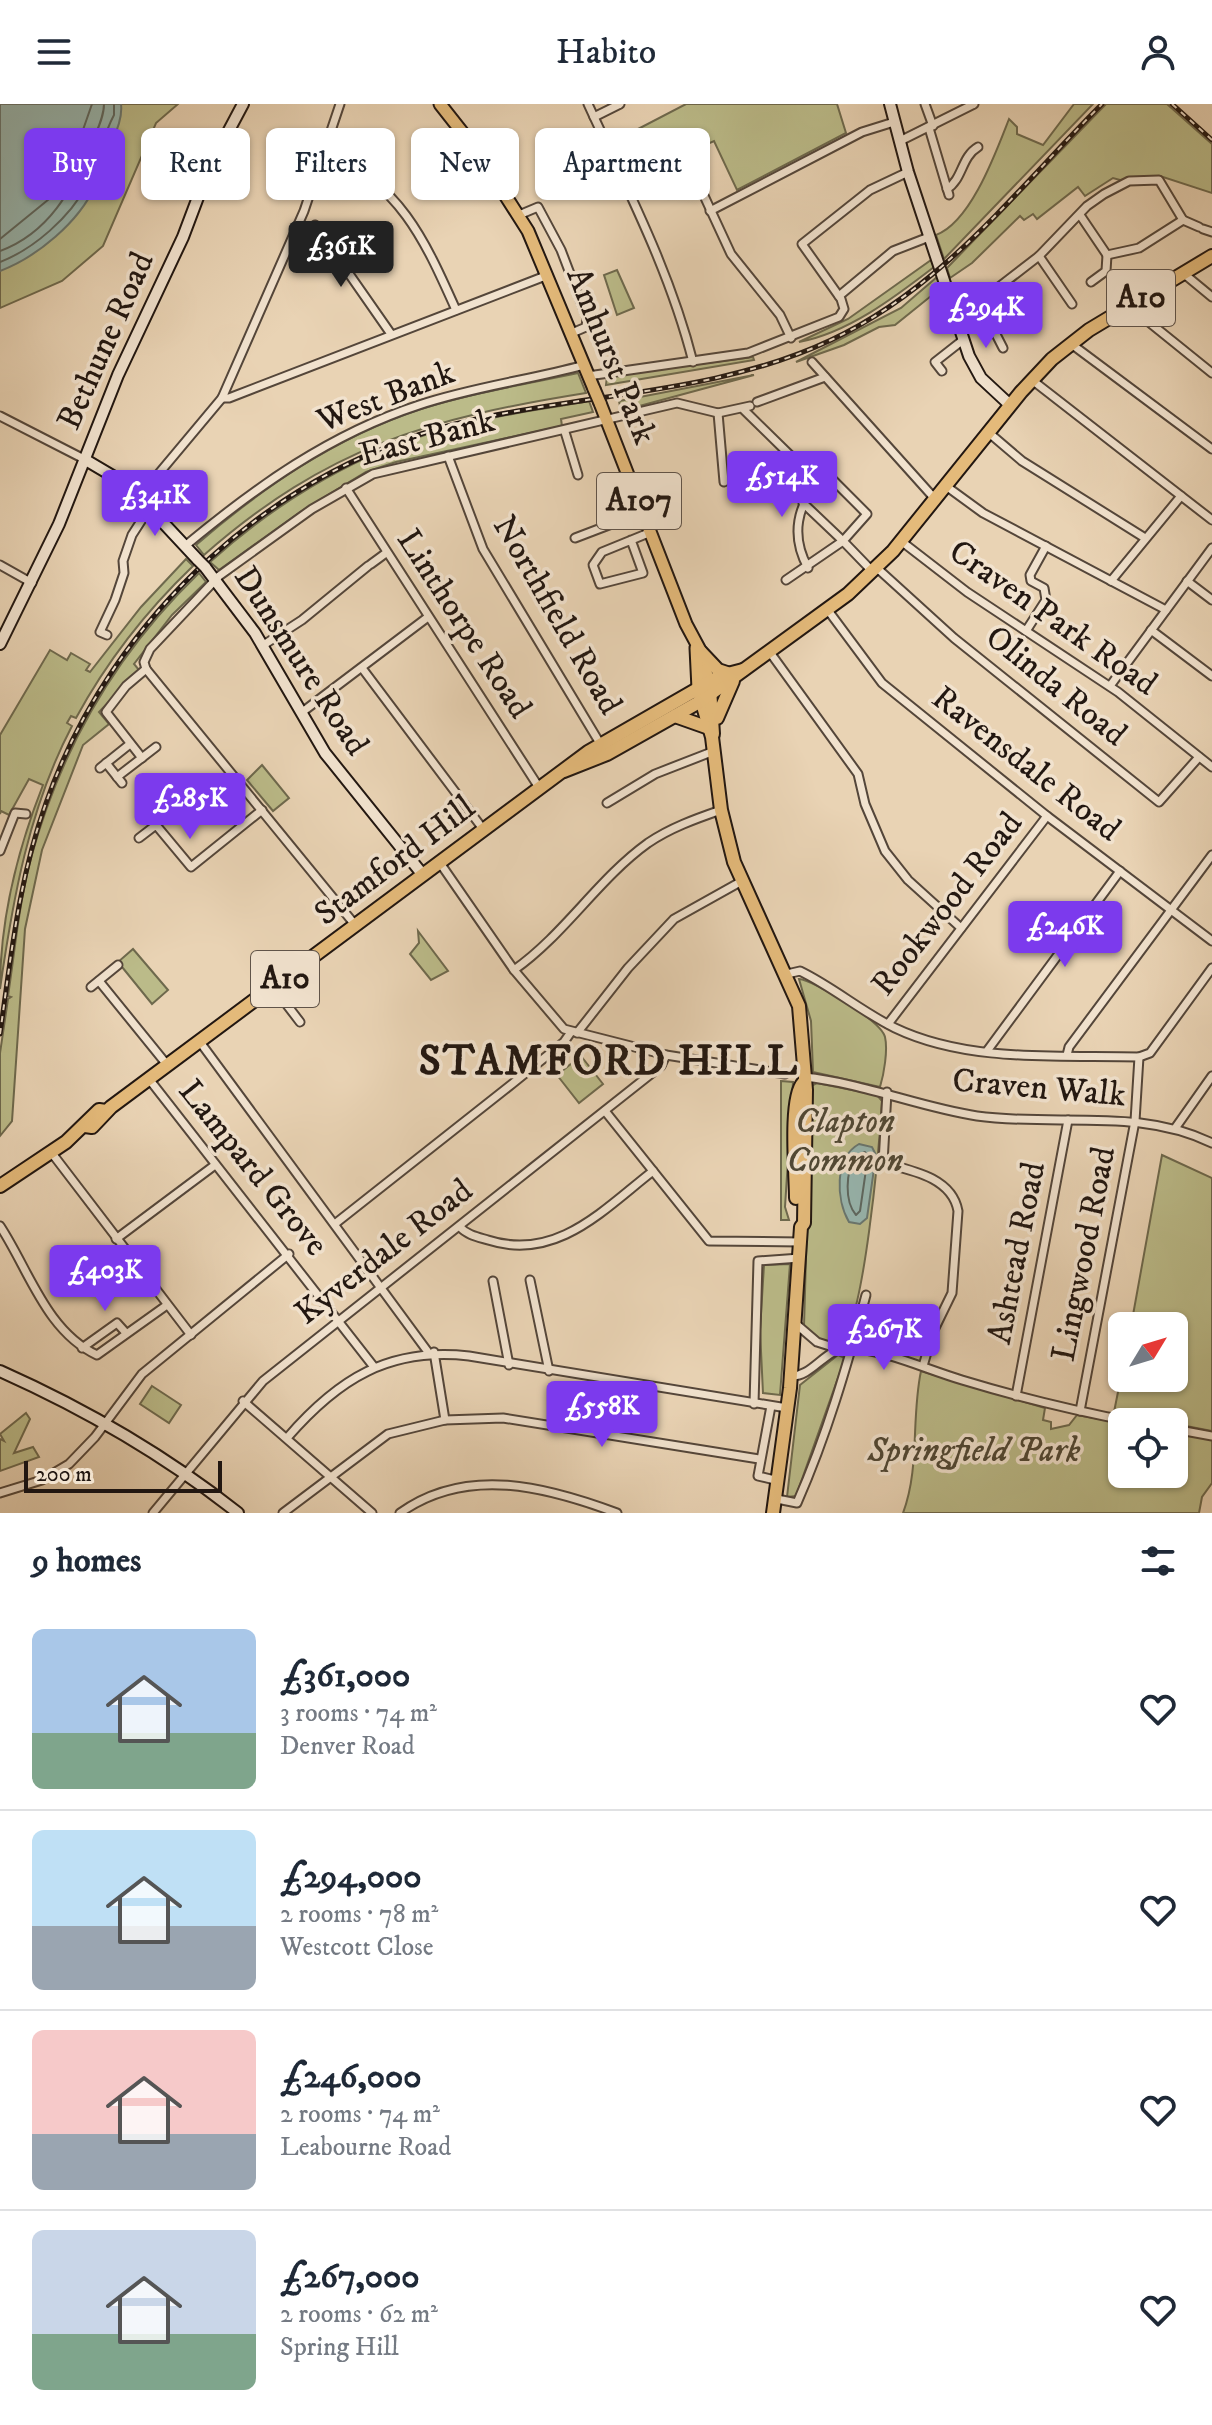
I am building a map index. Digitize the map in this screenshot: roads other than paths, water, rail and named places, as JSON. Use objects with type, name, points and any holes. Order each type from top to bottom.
[{"type":"highway","name":"A10","points":[[901,541],[1010,405],[1070,343],[1212,256]]},
{"type":"highway","name":"Stamford Hill","points":[[0,1186],[85,1126],[87,1119],[99,1110],[106,1111],[168,1066],[564,771],[743,670],[875,570],[901,541]]},
{"type":"highway","name":"A107","points":[[698,650],[730,677],[712,730]]},
{"type":"highway","name":"Stamford Hill","points":[[636,731],[675,716],[705,692]]},
{"type":"highway","name":"A107","points":[[705,692],[721,810],[742,881],[787,974],[802,1021],[806,1090],[804,1223],[801,1227],[791,1376],[773,1513]]},
{"type":"highway","points":[[675,716],[712,730]]},
{"type":"main road","name":"Amhurst Park","points":[[440,104],[477,151],[519,215],[548,275],[698,650],[705,692]]},
{"type":"street","name":"Bethune Road","points":[[0,644],[32,583],[118,375],[183,237],[209,168],[243,104]]},
{"type":"street","points":[[331,128],[340,104]]},
{"type":"street","points":[[588,104],[599,128]]},
{"type":"street","points":[[594,117],[620,104]]},
{"type":"street","points":[[890,104],[908,172],[963,340],[981,378],[1010,405]]},
{"type":"street","points":[[925,104],[948,192],[955,184],[968,153],[978,147]]},
{"type":"street","points":[[900,141],[974,104]]},
{"type":"street","points":[[710,211],[862,132],[894,122]]},
{"type":"street","points":[[908,172],[870,190],[802,244],[839,296],[893,251],[929,237]]},
{"type":"street","points":[[956,320],[1039,256],[1087,206],[1118,185],[1129,181],[1159,180],[1183,220],[1205,229]]},
{"type":"street","points":[[140,496],[222,398],[308,200]]},
{"type":"street","points":[[395,200],[422,239],[456,310]]},
{"type":"street","points":[[633,200],[673,295],[693,362]]},
{"type":"street","points":[[705,200],[731,254],[780,315],[791,338]]},
{"type":"street","points":[[519,215],[538,207],[561,250],[587,318],[586,327],[572,333]]},
{"type":"street","points":[[1080,215],[1107,255],[1106,271],[1091,282]]},
{"type":"street","points":[[1107,255],[1139,248],[1183,220]]},
{"type":"street","points":[[315,225],[391,334]]},
{"type":"street","points":[[1039,256],[1072,304]]},
{"type":"street","points":[[1183,273],[1212,297]]},
{"type":"street","points":[[222,398],[548,275]]},
{"type":"street","name":"West Bank","points":[[185,546],[251,494],[344,436],[433,401],[586,370],[693,362],[748,353],[791,338],[843,312],[839,296]]},
{"type":"street","points":[[980,303],[1003,348]]},
{"type":"street","points":[[1129,306],[1212,373]]},
{"type":"street","points":[[942,371],[935,362],[963,340]]},
{"type":"street","points":[[1070,343],[1212,449]]},
{"type":"street","points":[[812,362],[935,499]]},
{"type":"street","points":[[724,482],[718,413],[750,406],[825,377]]},
{"type":"street","points":[[1032,380],[1212,520]]},
{"type":"street","name":"East Bank","points":[[130,744],[107,710],[146,669],[144,662],[150,649],[181,612],[228,569],[346,488],[383,470],[565,432],[677,403],[718,413]]},
{"type":"street","points":[[750,406],[796,461]]},
{"type":"street","points":[[0,416],[84,459]]},
{"type":"street","points":[[565,432],[578,475]]},
{"type":"street","points":[[988,432],[1022,461],[1145,538]]},
{"type":"street","name":"Northfield Road","points":[[448,456],[488,560],[604,749]]},
{"type":"street","name":"Dunsmure Road","points":[[84,459],[118,477],[140,496],[217,578],[262,646],[325,753],[423,875]]},
{"type":"street","points":[[808,568],[800,553],[797,532],[803,503],[820,478]]},
{"type":"street","points":[[786,580],[808,568],[843,541],[867,514],[833,480]]},
{"type":"street","points":[[946,486],[983,513],[1166,610]]},
{"type":"street","name":"Linthorpe Road","points":[[346,488],[540,789]]},
{"type":"street","points":[[1111,581],[1181,496]]},
{"type":"street","points":[[803,503],[875,570]]},
{"type":"street","points":[[107,635],[100,632],[124,573],[123,561],[138,522],[150,507]]},
{"type":"street","points":[[575,538],[643,512]]},
{"type":"street","points":[[631,540],[643,573],[600,584],[594,559],[602,552],[631,540],[651,532]]},
{"type":"street","name":"Craven Park Road","points":[[901,541],[967,592],[1110,686],[1212,767]]},
{"type":"street","points":[[1026,631],[1046,600],[1044,588],[1031,581],[1030,575],[1046,546]]},
{"type":"street","points":[[1110,686],[1212,548]]},
{"type":"street","points":[[262,646],[302,620],[386,553]]},
{"type":"street","points":[[0,565],[32,583]]},
{"type":"street","name":"Olinda Road","points":[[875,570],[954,638],[1159,802],[1199,757]]},
{"type":"street","points":[[1187,581],[1212,600]]},
{"type":"street","name":"Ravensdale Road","points":[[827,609],[882,683],[1047,816],[1212,941]]},
{"type":"street","points":[[301,713],[428,617]]},
{"type":"street","points":[[1151,630],[1212,676]]},
{"type":"street","points":[[768,649],[858,774],[876,834],[885,851],[908,880],[961,928]]},
{"type":"street","points":[[362,668],[483,829]]},
{"type":"street","points":[[146,669],[356,926]]},
{"type":"street","points":[[142,758],[130,744],[103,766],[119,780],[156,747]]},
{"type":"street","points":[[607,803],[655,774],[714,751]]},
{"type":"street","points":[[139,838],[158,824],[191,867],[262,810]]},
{"type":"street","points":[[514,970],[548,944],[621,866],[649,842],[684,823],[721,810]]},
{"type":"street","points":[[0,851],[15,813],[26,814]]},
{"type":"street","name":"Rookwood Road","points":[[888,1024],[1047,816]]},
{"type":"street","points":[[1067,1055],[1069,1047],[1212,855]]},
{"type":"street","points":[[440,863],[514,970],[556,1023],[574,1032],[666,1055],[785,1074]]},
{"type":"street","points":[[987,1051],[1120,871]]},
{"type":"street","points":[[336,1223],[574,1032],[657,934],[692,907],[742,881]]},
{"type":"street","points":[[91,987],[118,965]]},
{"type":"street","points":[[787,974],[800,971],[888,1024],[940,1042],[987,1051],[1139,1057],[1150,1053],[1211,970]]},
{"type":"street","points":[[99,981],[168,1066]]},
{"type":"street","points":[[274,988],[300,1022]]},
{"type":"street","points":[[200,1042],[431,1352],[445,1420]]},
{"type":"street","name":"Kyverdale Road","points":[[153,1513],[187,1475],[243,1401],[339,1319],[460,1227],[661,1066],[666,1055]]},
{"type":"street","name":"Lingwood Road","points":[[1080,1411],[1135,1121],[1139,1057]]},
{"type":"street","points":[[1176,1127],[1212,1076]]},
{"type":"street","name":"Lampard Grove","points":[[149,1079],[289,1254],[374,1367]]},
{"type":"street","name":"Craven Walk","points":[[804,1080],[887,1092],[979,1116],[1135,1121],[1176,1127],[1212,1143]]},
{"type":"street","points":[[887,1092],[883,1163],[928,1176],[957,1203],[959,1227],[952,1293],[933,1332],[923,1366]]},
{"type":"street","points":[[605,1111],[709,1241],[801,1242]]},
{"type":"street","name":"Ashtead Road","points":[[1016,1396],[1068,1120]]},
{"type":"street","points":[[51,1152],[191,1335]]},
{"type":"street","points":[[116,1239],[215,1165]]},
{"type":"street","points":[[460,1227],[505,1246],[540,1245],[574,1230],[653,1171]]},
{"type":"street","points":[[0,1226],[31,1286],[82,1348],[97,1355],[167,1305]]},
{"type":"street","points":[[0,1493],[54,1474],[78,1456],[142,1374],[289,1254]]},
{"type":"street","points":[[754,1404],[758,1261],[800,1258]]},
{"type":"street","points":[[530,1280],[549,1371]]},
{"type":"street","points":[[493,1281],[509,1365]]},
{"type":"street","points":[[777,1499],[797,1503],[830,1421],[866,1295]]},
{"type":"street","points":[[82,1348],[117,1323],[126,1333]]},
{"type":"street","points":[[795,1323],[817,1342],[923,1366],[1016,1396],[1108,1417]]},
{"type":"street","points":[[791,1376],[799,1377],[842,1349]]},
{"type":"street","points":[[287,1438],[315,1405],[374,1367],[431,1352],[787,1408]]},
{"type":"street","points":[[0,1371],[104,1424],[187,1475],[238,1513]]},
{"type":"street","points":[[243,1401],[372,1513]]},
{"type":"street","points":[[771,1406],[758,1476],[779,1481]]},
{"type":"street","points":[[283,1513],[388,1434],[445,1420],[503,1418],[759,1459]]},
{"type":"street","points":[[1188,1432],[1212,1436]]},
{"type":"street","points":[[400,1513],[441,1492],[502,1483],[548,1490],[617,1513]]},
{"type":"water","points":[[0,104],[121,104],[118,128],[24,128],[24,200],[87,200],[55,237],[28,257],[0,271]]},
{"type":"water","points":[[859,1144],[872,1147],[876,1155],[867,1218],[860,1224],[849,1222],[840,1191],[841,1169],[845,1159]]},
{"type":"railway","points":[[0,1034],[17,917],[29,860],[46,803],[75,735],[113,671],[158,611],[210,558],[269,511],[332,472],[400,441],[472,420],[654,390],[744,371],[788,358],[831,340],[872,318],[944,265],[1102,104]]},
{"type":"railway","points":[[1172,104],[1212,140]]},
{"type":"district","name":"STAMFORD HILL","points":[[609,1062]]},
{"type":"park label","name":"Clapton Common","points":[[845,1142]]},
{"type":"park label","name":"Springfield Park","points":[[974,1451]]}]
